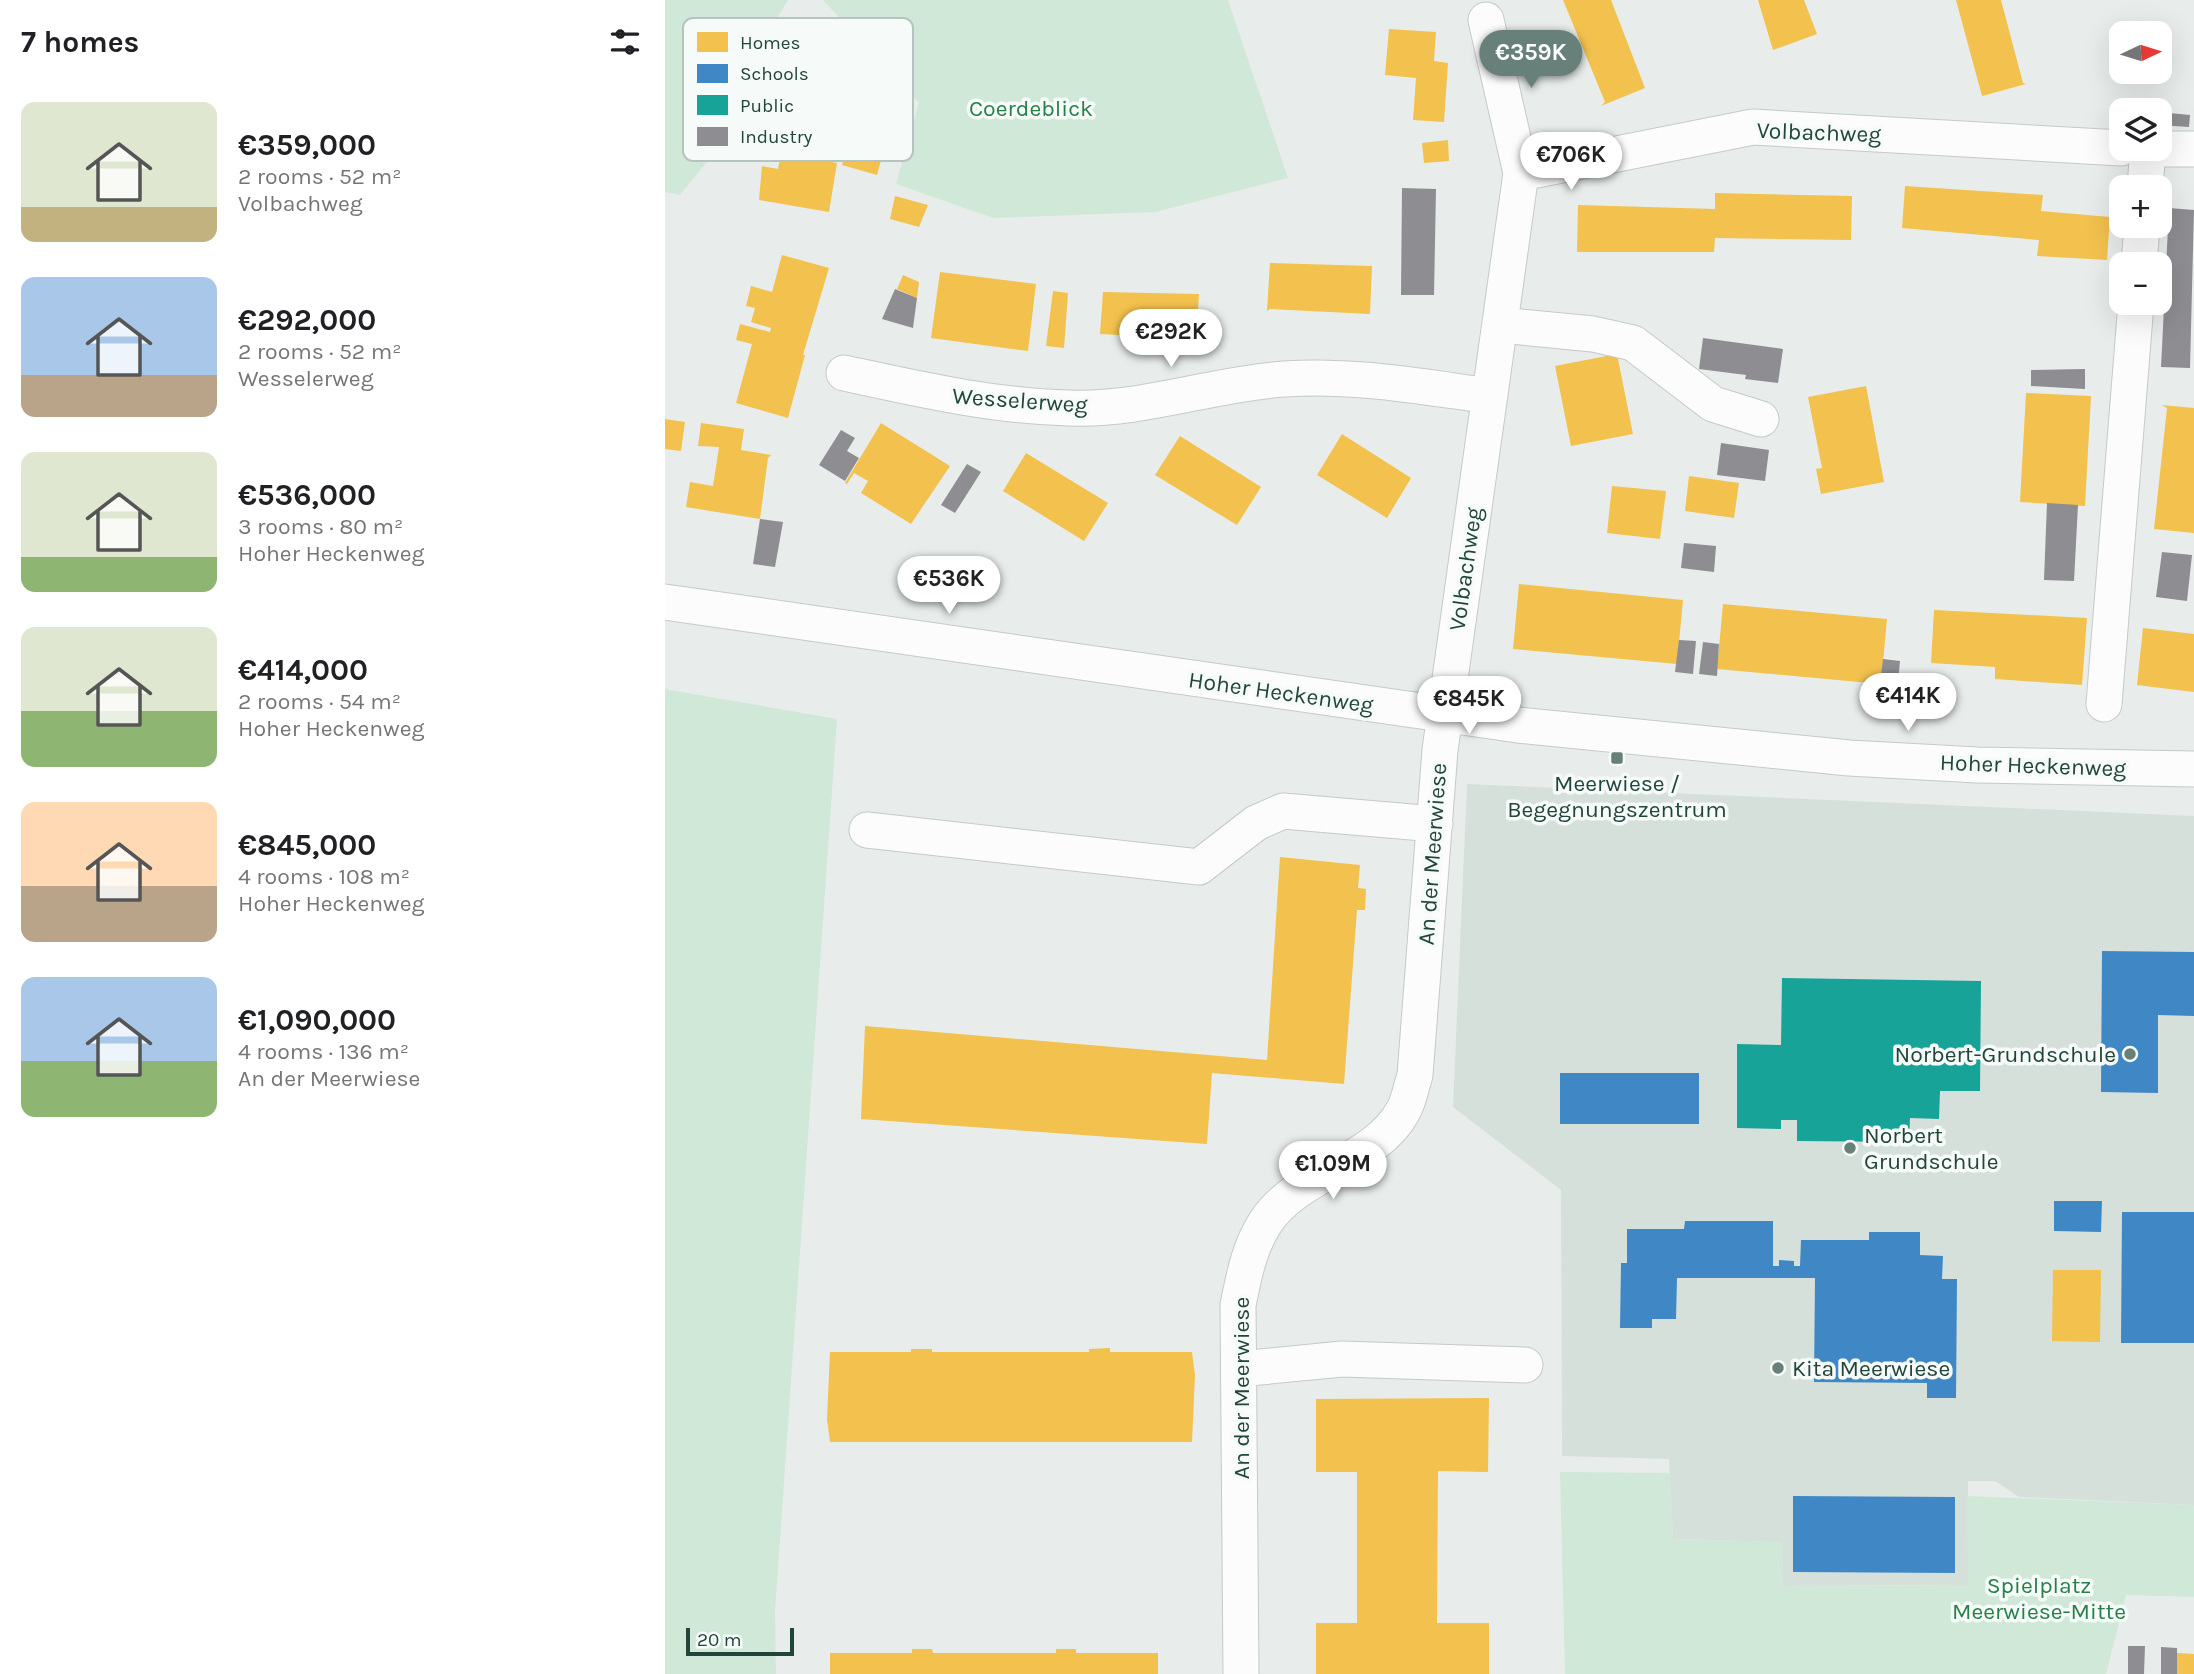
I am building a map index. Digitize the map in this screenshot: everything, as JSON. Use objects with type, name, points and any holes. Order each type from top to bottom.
[{"type":"street","name":"Volbachweg","points":[[1444,715],[1521,173],[1486,20]]},
{"type":"street","name":"Volbachweg","points":[[1521,173],[1753,127],[2109,147]]},
{"type":"street","points":[[2172,149],[2194,149]]},
{"type":"street","points":[[2104,704],[2135,315]]},
{"type":"street","points":[[1500,325],[1593,334],[1633,343],[1713,404],[1761,419]]},
{"type":"street","name":"Wesselerweg","points":[[844,373],[955,397],[1070,408],[1142,403],[1284,379],[1387,383],[1490,396]]},
{"type":"street","name":"Hoher Heckenweg","points":[[665,602],[1444,715],[1749,751],[1977,765],[2194,769]]},
{"type":"street","name":"An der Meerwiese","points":[[1241,1674],[1238,1305],[1251,1248],[1266,1220],[1289,1196],[1383,1136],[1403,1112],[1415,1075],[1444,715]]},
{"type":"street","points":[[867,830],[1199,867],[1256,822],[1283,811],[1434,824]]},
{"type":"street","points":[[1239,1369],[1342,1359],[1525,1364]]},
{"type":"shaded area","name":"Norbert Grundschule","points":[[1467,784],[2194,816],[2194,1505],[2019,1497],[1995,1481],[1968,1481],[1968,1585],[1783,1586],[1782,1542],[1673,1539],[1669,1459],[1562,1456],[1561,1190],[1453,1107]]},
{"type":"green space","points":[[665,0],[788,0],[777,18],[683,18],[683,161],[708,161],[680,195],[665,192]]},
{"type":"green space","name":"Coerdeblick","points":[[823,0],[1228,0],[1288,178],[1155,212],[993,218],[896,184],[903,161],[913,161],[913,124],[919,103],[913,97],[913,18],[840,18]]},
{"type":"green space","points":[[665,689],[837,719],[775,1612],[776,1674],[665,1674]]},
{"type":"green space","name":"Spielplatz Meerwiese-Mitte","points":[[1560,1472],[1670,1473],[1673,1539],[1782,1542],[1783,1586],[1968,1585],[1967,1496],[2194,1505],[2194,1597],[2126,1595],[2106,1674],[1565,1674]]},
{"type":"building: Homes","points":[[1563,0],[1611,0],[1645,88],[1601,106],[1605,102]]},
{"type":"building: Homes","points":[[1758,0],[1804,0],[1817,34],[1773,50]]},
{"type":"building: Homes","points":[[1956,0],[2001,0],[2023,83],[2026,84],[1982,96]]},
{"type":"building: Homes","points":[[1389,29],[1436,32],[1434,61],[1448,63],[1444,122],[1413,120],[1416,78],[1385,75]]},
{"type":"building: Homes","points":[[1448,140],[1449,161],[1424,163],[1422,143]]},
{"type":"building: Homes","points":[[780,161],[837,163],[829,212],[759,200],[762,166],[778,169]]},
{"type":"building: Homes","points":[[843,161],[881,161],[877,175],[842,165]]},
{"type":"building: Homes","points":[[1905,186],[2043,195],[2041,211],[2109,217],[2107,260],[2037,256],[2039,240],[1902,228]]},
{"type":"building: Homes","points":[[1715,193],[1852,196],[1851,240],[1715,238],[1714,252],[1577,252],[1578,205],[1715,209]]},
{"type":"building: Homes","points":[[895,196],[928,205],[919,227],[890,219]]},
{"type":"building: Homes","points":[[782,255],[829,268],[803,355],[788,418],[736,403],[752,344],[736,340],[740,324],[770,332],[771,328],[751,322],[755,308],[746,306],[751,286],[772,292]]},
{"type":"building: Homes","points":[[1270,263],[1372,266],[1370,314],[1267,311]]},
{"type":"building: Homes","points":[[940,272],[1036,284],[1028,351],[931,338]]},
{"type":"building: Homes","points":[[903,275],[919,282],[917,298],[897,289]]},
{"type":"building: Homes","points":[[1053,291],[1068,293],[1064,348],[1046,346]]},
{"type":"building: Homes","points":[[1103,292],[1199,294],[1196,342],[1193,339],[1100,334]]},
{"type":"building: Homes","points":[[1617,354],[1633,434],[1571,446],[1555,366]]},
{"type":"building: Homes","points":[[1866,386],[1884,482],[1821,494],[1816,469],[1822,468],[1808,397]]},
{"type":"building: Homes","points":[[2026,393],[2091,396],[2085,506],[2020,502]]},
{"type":"building: Homes","points":[[2162,405],[2194,408],[2194,533],[2154,529],[2167,408]]},
{"type":"building: Homes","points":[[665,419],[685,422],[681,451],[665,449]]},
{"type":"building: Homes","points":[[701,423],[744,429],[741,450],[771,455],[768,458],[760,519],[686,507],[690,482],[713,486],[719,447],[698,446]]},
{"type":"building: Homes","points":[[881,423],[950,466],[911,524],[861,493],[868,481],[854,473],[847,484],[845,483]]},
{"type":"building: Homes","points":[[1342,434],[1411,478],[1387,518],[1317,475]]},
{"type":"building: Homes","points":[[1180,436],[1261,487],[1237,525],[1155,475]]},
{"type":"building: Homes","points":[[1026,453],[1108,503],[1084,541],[1003,491]]},
{"type":"building: Homes","points":[[1689,476],[1739,483],[1734,518],[1685,511]]},
{"type":"building: Homes","points":[[1612,486],[1666,491],[1660,539],[1607,533]]},
{"type":"building: Homes","points":[[1519,584],[1683,600],[1677,664],[1513,649]]},
{"type":"building: Homes","points":[[1723,604],[1887,619],[1881,684],[1717,669]]},
{"type":"building: Homes","points":[[1934,610],[2087,618],[2082,685],[1995,679],[1995,667],[1931,663]]},
{"type":"building: Homes","points":[[2143,628],[2194,634],[2194,692],[2137,685]]},
{"type":"building: Homes","points":[[1280,857],[1360,865],[1358,888],[1366,889],[1365,910],[1357,910],[1344,1084],[1212,1073],[1207,1144],[861,1119],[865,1026],[1267,1060]]},
{"type":"building: Homes","points":[[2053,1270],[2101,1270],[2100,1342],[2052,1341]]},
{"type":"building: Homes","points":[[1110,1348],[1110,1352],[1192,1352],[1195,1375],[1192,1442],[830,1442],[827,1419],[830,1352],[911,1352],[911,1349],[932,1349],[932,1352],[1089,1352],[1089,1349]]},
{"type":"building: Homes","points":[[1489,1398],[1488,1472],[1438,1471],[1437,1623],[1489,1623],[1489,1674],[1316,1674],[1316,1623],[1357,1623],[1357,1472],[1316,1472],[1316,1399]]},
{"type":"building: Homes","points":[[912,1649],[932,1649],[933,1653],[1056,1653],[1056,1649],[1076,1649],[1076,1653],[1158,1653],[1158,1674],[830,1674],[830,1653],[912,1653]]},
{"type":"building: Homes","points":[[2177,1653],[2194,1654],[2194,1674],[2177,1674]]},
{"type":"building: Schools","name":"Norbert-Grundschule","points":[[2102,951],[2194,952],[2194,1016],[2158,1015],[2158,1093],[2101,1092]]},
{"type":"building: Schools","points":[[1560,1073],[1699,1073],[1699,1124],[1560,1124]]},
{"type":"building: Schools","points":[[2054,1201],[2102,1201],[2101,1232],[2054,1231]]},
{"type":"building: Schools","points":[[2122,1212],[2194,1212],[2194,1343],[2121,1343]]},
{"type":"building: Schools","points":[[1685,1221],[1773,1221],[1773,1266],[1779,1266],[1779,1260],[1794,1261],[1794,1266],[1800,1266],[1801,1240],[1869,1240],[1869,1232],[1920,1232],[1920,1255],[1943,1256],[1942,1279],[1957,1279],[1956,1398],[1927,1398],[1927,1383],[1814,1382],[1815,1278],[1677,1278],[1676,1319],[1652,1319],[1652,1328],[1620,1328],[1621,1263],[1627,1263],[1627,1229],[1684,1229]]},
{"type":"building: Schools","points":[[1793,1496],[1955,1497],[1955,1573],[1793,1572]]},
{"type":"building: Public","points":[[1782,978],[1981,981],[1980,1091],[1940,1091],[1939,1119],[1910,1118],[1909,1142],[1797,1141],[1797,1120],[1781,1120],[1781,1129],[1737,1128],[1737,1044],[1781,1045]]},
{"type":"building: Industry","points":[[2172,113],[2190,115],[2189,127],[2172,126]]},
{"type":"building: Industry","points":[[1402,188],[1436,189],[1434,295],[1401,295]]},
{"type":"building: Industry","points":[[2172,208],[2194,210],[2190,368],[2161,367],[2164,315],[2172,315],[2172,252],[2167,252],[2167,238],[2172,238]]},
{"type":"building: Industry","points":[[895,289],[917,298],[913,328],[882,319]]},
{"type":"building: Industry","points":[[1703,338],[1783,349],[1778,383],[1745,379],[1746,375],[1699,369]]},
{"type":"building: Industry","points":[[2085,369],[2085,389],[2031,386],[2031,370]]},
{"type":"building: Industry","points":[[841,430],[855,438],[847,451],[859,458],[845,481],[819,465]]},
{"type":"building: Industry","points":[[1721,443],[1769,450],[1765,481],[1717,475]]},
{"type":"building: Industry","points":[[967,464],[981,472],[955,513],[941,505]]},
{"type":"building: Industry","points":[[2047,503],[2078,505],[2074,581],[2044,580]]},
{"type":"building: Industry","points":[[760,519],[783,522],[775,567],[753,564]]},
{"type":"building: Industry","points":[[1684,543],[1716,546],[1714,572],[1681,568]]},
{"type":"building: Industry","points":[[2162,552],[2192,555],[2187,601],[2156,597]]},
{"type":"building: Industry","points":[[1679,640],[1696,641],[1693,674],[1675,672]]},
{"type":"building: Industry","points":[[1703,642],[1719,644],[1717,676],[1699,674]]},
{"type":"building: Industry","points":[[1883,659],[1900,661],[1897,693],[1879,692]]},
{"type":"building: Industry","points":[[2128,1646],[2145,1646],[2144,1674],[2128,1674]]},
{"type":"building: Industry","points":[[2161,1647],[2177,1648],[2177,1674],[2161,1674]]},
{"type":"place","name":"Meerwiese / Begegnungszentrum","points":[[1617,758]]},
{"type":"place","name":"Norbert-Grundschule","points":[[2130,1054]]},
{"type":"place","name":"Norbert Grundschule","points":[[1850,1148]]},
{"type":"place","name":"Kita Meerwiese","points":[[1778,1368]]}]
